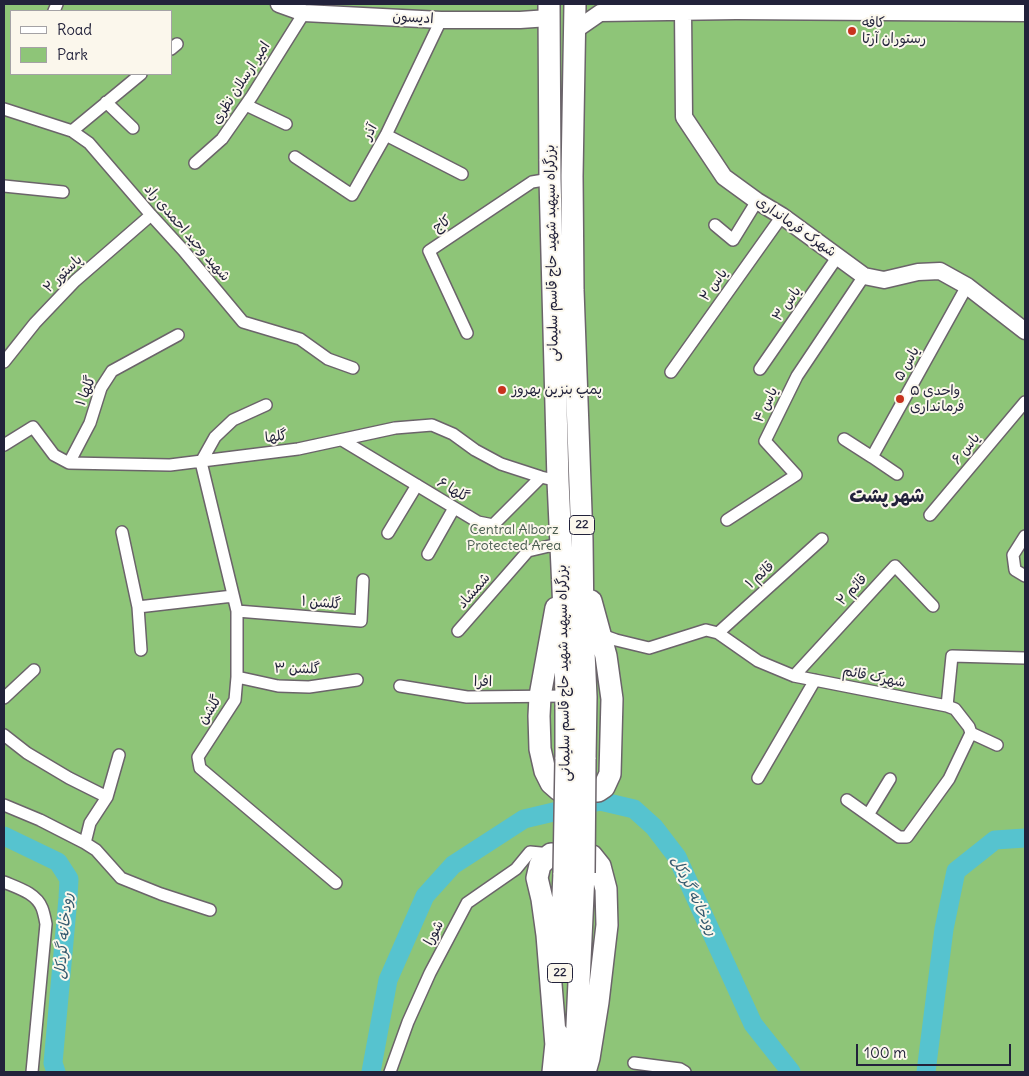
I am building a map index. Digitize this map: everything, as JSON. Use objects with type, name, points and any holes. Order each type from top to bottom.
[{"type":"highway","name":"بزرگراه سپهبد شهید حاج قاسم سلیمانی","points":[[574,4],[572,570],[566,696],[576,759]]},
{"type":"highway","name":"بزرگراه سپهبد شهید حاج قاسم سلیمانی","points":[[549,11],[550,479],[562,543],[591,632],[586,697],[576,759],[574,873],[576,1047],[573,1072]]},
{"type":"highway","points":[[572,570],[549,643],[540,696],[540,749],[545,771],[551,783],[559,790],[598,791],[604,786],[610,774],[612,698],[606,656],[591,632]]},
{"type":"highway","points":[[556,1046],[547,935],[537,878],[540,866],[551,854],[592,856],[600,866],[606,890],[606,924],[601,983],[585,1072]]},
{"type":"highway","name":"بزرگراه سپهبد شهید حاج قاسم سلیمانی","points":[[553,1072],[574,873]]},
{"type":"street","name":"ادیسون","points":[[279,4],[304,13],[441,20],[520,20],[549,11]]},
{"type":"street","points":[[574,30],[600,13],[683,11],[736,7],[896,8],[1025,13]]},
{"type":"street","name":"شهرک فرمانداری","points":[[683,11],[684,117],[724,177],[757,201],[782,216],[864,276]]},
{"type":"street","name":"امیر ارسلان نظری","points":[[195,163],[222,139],[304,13]]},
{"type":"street","name":"آذر","points":[[295,157],[352,195],[386,135],[441,20]]},
{"type":"street","points":[[72,131],[140,75]]},
{"type":"street","points":[[106,102],[133,128]]},
{"type":"street","points":[[246,104],[286,124]]},
{"type":"street","name":"شهید وحید احمدی راد","points":[[4,109],[72,131],[89,143],[184,250],[244,322],[300,338],[328,358],[353,368]]},
{"type":"street","points":[[386,135],[462,174]]},
{"type":"street","name":"کاج","points":[[467,333],[429,251],[532,182],[550,178]]},
{"type":"street","points":[[4,186],[63,192]]},
{"type":"street","points":[[715,225],[733,240],[757,201]]},
{"type":"street","name":"پاستور ۲","points":[[4,362],[35,323],[75,281],[151,215]]},
{"type":"street","name":"یاس ۲","points":[[671,372],[782,216]]},
{"type":"street","name":"یاس ۳","points":[[760,369],[838,256]]},
{"type":"street","points":[[864,276],[884,280],[918,272],[940,271],[968,286],[1025,331]]},
{"type":"street","name":"یاس ۴","points":[[728,520],[796,476],[765,441],[797,376],[864,276]]},
{"type":"street","name":"یاس ۵","points":[[872,457],[968,286]]},
{"type":"street","name":"گلها ۱","points":[[70,463],[90,423],[100,388],[112,372],[178,335]]},
{"type":"street","name":"یاس ۶","points":[[930,514],[1025,402]]},
{"type":"street","points":[[200,462],[215,437],[233,420],[266,406]]},
{"type":"street","name":"گلها","points":[[70,463],[170,466],[298,449],[396,428],[432,425],[453,434],[475,450],[501,464],[550,479]]},
{"type":"street","points":[[4,445],[33,427],[54,455],[70,463]]},
{"type":"street","points":[[844,439],[897,474]]},
{"type":"street","name":"گلها ۶","points":[[342,440],[478,522],[493,525],[550,479]]},
{"type":"street","name":"گلشن","points":[[200,462],[237,611],[235,700],[198,756],[200,768],[336,882]]},
{"type":"street","points":[[388,533],[417,486]]},
{"type":"street","points":[[428,554],[454,508]]},
{"type":"street","points":[[122,532],[138,607],[141,650]]},
{"type":"street","points":[[1025,536],[1013,556],[1016,570],[1025,576]]},
{"type":"street","name":"قائم ۱","points":[[718,633],[822,539]]},
{"type":"street","name":"شمشاد","points":[[458,631],[528,551],[562,543]]},
{"type":"street","name":"قائم ۲","points":[[794,676],[895,566],[933,606]]},
{"type":"street","name":"گلشن ۱","points":[[237,611],[361,621],[363,580]]},
{"type":"street","points":[[138,607],[233,596]]},
{"type":"street","points":[[591,632],[649,648],[706,630],[718,633]]},
{"type":"street","name":"شهرک قائم","points":[[718,633],[758,661],[794,676],[947,706]]},
{"type":"street","points":[[997,746],[971,733],[955,709],[947,706],[952,656],[1025,658]]},
{"type":"street","points":[[4,698],[34,670]]},
{"type":"street","name":"گلشن ۳","points":[[237,677],[278,686],[309,687],[357,680]]},
{"type":"street","points":[[758,778],[815,680]]},
{"type":"street","name":"افرا","points":[[400,686],[468,697],[566,696]]},
{"type":"street","points":[[848,800],[899,837],[907,837],[949,779],[971,733]]},
{"type":"street","points":[[4,735],[28,753],[69,778],[107,797]]},
{"type":"street","points":[[85,843],[90,824],[107,797],[119,755]]},
{"type":"street","points":[[868,815],[890,779]]},
{"type":"street","points":[[4,805],[40,820],[85,843],[96,850],[122,878],[161,894],[210,910]]},
{"type":"street","name":"شورا","points":[[390,1072],[408,1022],[430,973],[467,903],[516,869],[530,852],[551,854]]},
{"type":"street","points":[[516,869],[527,869],[537,878]]},
{"type":"street","points":[[4,882],[28,893],[38,901],[43,909],[46,924],[32,1072]]},
{"type":"street","points":[[634,1063],[680,1069],[685,1072]]},
{"type":"green space","name":"Central Alborz Protected Area","points":[[4,4],[1025,4],[1025,1072],[4,1072]]},
{"type":"waterway","name":"رودخانه گردکل","points":[[371,1072],[388,980],[425,896],[453,865],[524,819],[600,801],[634,809],[654,827],[677,857],[753,1024],[791,1072]]},
{"type":"waterway","name":"رودخانه گردکل","points":[[4,836],[58,862],[69,879],[53,1063],[56,1072]]},
{"type":"waterway","name":"رودخانه گردکل","points":[[926,1072],[944,929],[956,871],[995,840],[1025,838]]},
{"type":"place","name":"کافه رستوران آرتا","points":[[852,31]]},
{"type":"place","name":"پمپ بنزین بهروز","points":[[502,390]]},
{"type":"place","name":"۵ واحدی فرمانداری","points":[[900,399]]},
{"type":"district","name":"شهر پشت","points":[[887,497]]}]
